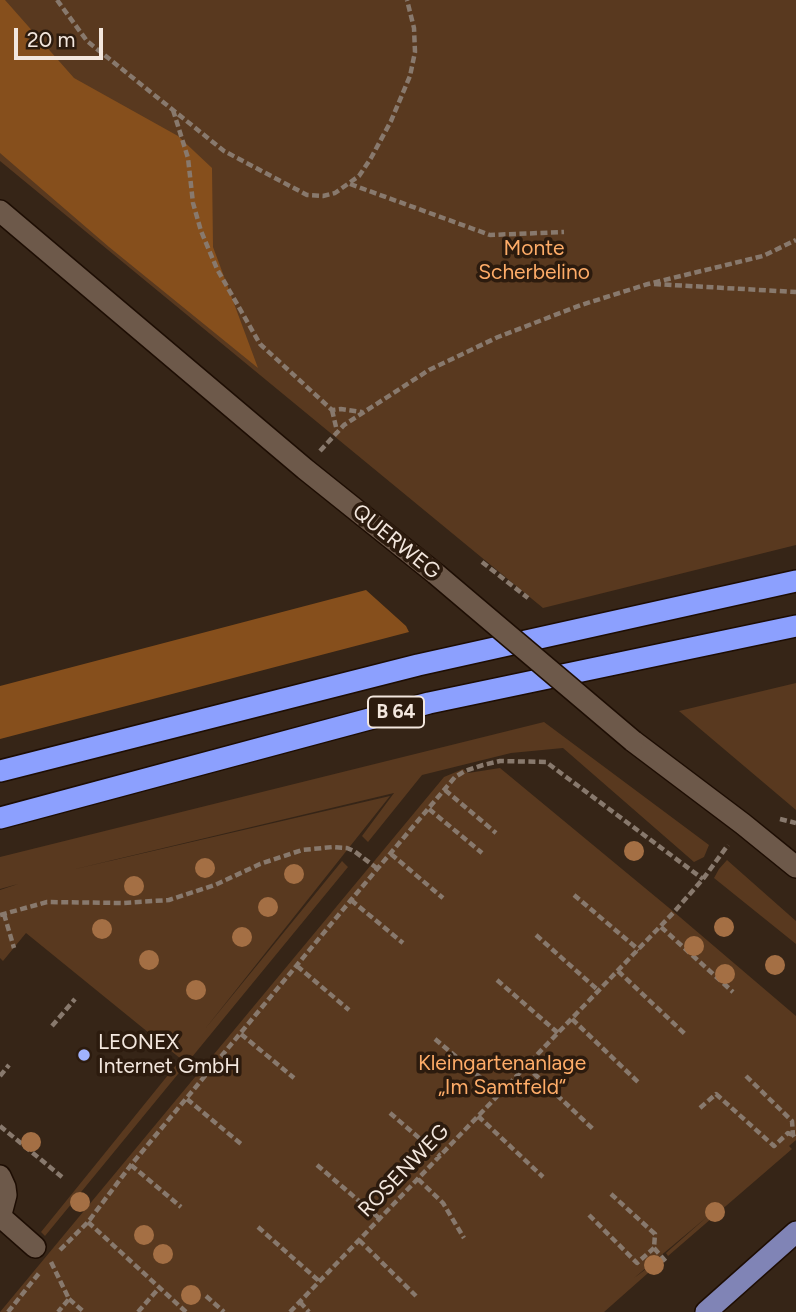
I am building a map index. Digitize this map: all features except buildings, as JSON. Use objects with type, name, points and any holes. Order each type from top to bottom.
[{"type":"highway","name":"B 64","points":[[0,771],[418,666],[796,582]]},
{"type":"highway","name":"B 64","points":[[0,818],[429,704],[796,626]]},
{"type":"main road","points":[[706,1312],[796,1231]]},
{"type":"street","name":"QUERWEG","points":[[0,211],[633,741],[796,867]]},
{"type":"street","points":[[0,1176],[6,1195],[0,1218],[43,1254]]},
{"type":"path","points":[[57,0],[87,41],[224,151],[307,195],[323,196],[335,193],[359,176],[391,121],[410,76],[415,52],[414,29],[407,0]]},
{"type":"path","points":[[173,109],[188,158],[193,203],[217,269],[260,344],[332,410],[337,432]]},
{"type":"path","points":[[349,184],[490,235],[564,232]]},
{"type":"path","points":[[305,469],[344,425],[363,412],[429,370],[498,337],[580,305],[648,284],[763,256],[796,240]]},
{"type":"path","points":[[648,284],[796,292]]},
{"type":"path","points":[[332,410],[363,412]]},
{"type":"path","points":[[482,562],[528,598]]},
{"type":"path","points":[[186,1312],[88,1222],[131,1165],[456,777],[465,771],[500,761],[547,762],[703,879]]},
{"type":"path","points":[[445,790],[496,833]]},
{"type":"path","points":[[429,809],[481,853]]},
{"type":"path","points":[[14,948],[2,914],[47,902],[169,901],[302,850],[347,848],[378,869]]},
{"type":"path","points":[[391,855],[443,898]]},
{"type":"path","name":"ROSENWEG","points":[[290,1312],[661,927],[720,857]]},
{"type":"path","points":[[574,895],[639,950]]},
{"type":"path","points":[[351,900],[403,943]]},
{"type":"path","points":[[661,927],[733,992]]},
{"type":"path","points":[[536,935],[599,990]]},
{"type":"path","points":[[297,966],[349,1010]]},
{"type":"path","points":[[618,971],[685,1034]]},
{"type":"path","points":[[497,981],[558,1033]]},
{"type":"path","points":[[52,1026],[75,999]]},
{"type":"path","points":[[572,1019],[638,1082]]},
{"type":"path","points":[[241,1034],[294,1078]]},
{"type":"path","points":[[435,1039],[500,1094]]},
{"type":"path","points":[[0,1076],[9,1065]]},
{"type":"path","points":[[526,1066],[593,1129]]},
{"type":"path","points":[[746,1076],[792,1121],[795,1137]]},
{"type":"path","points":[[700,1108],[716,1094],[774,1146],[788,1133],[795,1137]]},
{"type":"path","points":[[187,1099],[241,1144]]},
{"type":"path","points":[[390,1113],[440,1156]]},
{"type":"path","points":[[478,1116],[543,1177]]},
{"type":"path","points":[[0,1126],[62,1177]]},
{"type":"path","points":[[131,1165],[181,1207]]},
{"type":"path","points":[[317,1165],[380,1219]]},
{"type":"path","points":[[418,1179],[443,1203],[464,1238]]},
{"type":"path","points":[[611,1194],[655,1234],[654,1248],[667,1263]]},
{"type":"path","points":[[589,1215],[636,1263],[654,1248]]},
{"type":"path","points":[[258,1227],[319,1281]]},
{"type":"path","points":[[359,1240],[416,1296]]},
{"type":"path","points":[[43,1254],[69,1299],[84,1312]]},
{"type":"path","points":[[138,1312],[159,1288]]},
{"type":"path","points":[[206,1296],[224,1312]]},
{"type":"path","points":[[58,1312],[69,1299]]},
{"type":"path","points":[[300,1302],[309,1312]]},
{"type":"green space","name":"Monte Scherbelino","points":[[0,0],[796,0],[796,545],[543,608],[0,161]]},
{"type":"green space","points":[[796,683],[796,810],[679,711]]},
{"type":"green space","points":[[544,722],[709,845],[704,857],[694,862],[563,748],[511,753],[422,775],[368,842],[362,836],[394,793],[71,870],[390,796],[205,1029],[342,861],[348,867],[45,1236],[41,1232],[181,1059],[26,933],[3,961],[0,958],[0,890],[18,884],[0,889],[0,857]]},
{"type":"green space","name":"Kleingartenanlage „Im Samtfeld“","points":[[500,768],[796,1016],[796,1140],[789,1146],[792,1149],[668,1256],[666,1253],[708,1216],[634,1278],[654,1263],[656,1266],[604,1312],[0,1312],[444,777],[463,769],[468,773]]},
{"type":"green space","points":[[727,860],[796,921],[796,944],[714,878]]},
{"type":"shaded area","points":[[0,0],[5,0],[74,78],[178,136],[212,168],[213,247],[258,368],[109,247],[0,153]]},
{"type":"shaded area","points":[[366,590],[406,626],[409,632],[0,739],[0,686]]},
{"type":"place","name":"LEONEX Internet GmbH","points":[[84,1055]]}]
